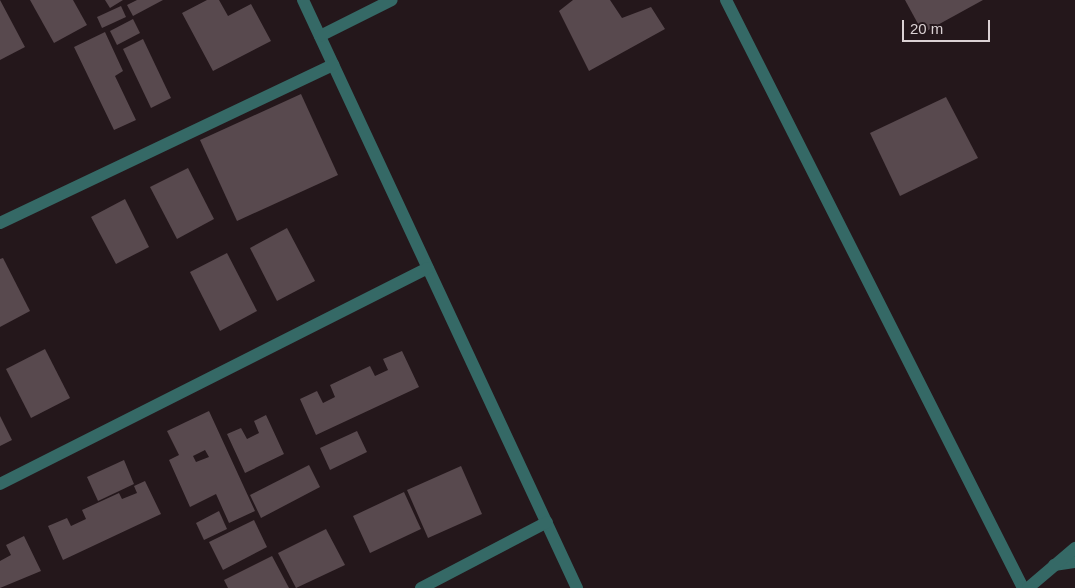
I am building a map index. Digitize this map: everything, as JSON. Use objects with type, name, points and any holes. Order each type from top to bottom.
[{"type":"street","points":[[303,0],[577,588]]},
{"type":"street","points":[[320,36],[392,0]]},
{"type":"street","points":[[726,0],[1023,588]]},
{"type":"street","points":[[0,223],[333,65]]},
{"type":"street","points":[[0,484],[428,268]]},
{"type":"street","points":[[421,588],[547,522]]},
{"type":"street","points":[[1028,588],[1075,548]]},
{"type":"street","points":[[1054,565],[1075,562]]},
{"type":"building","points":[[0,0],[25,47],[0,60]]},
{"type":"building","points":[[30,0],[73,0],[87,25],[54,43]]},
{"type":"building","points":[[105,0],[123,0],[110,8]]},
{"type":"building","points":[[137,0],[163,0],[133,16],[127,5]]},
{"type":"building","points":[[207,0],[219,0],[228,16],[251,4],[271,41],[213,71],[182,13]]},
{"type":"building","points":[[573,0],[610,0],[622,18],[651,7],[665,29],[589,71],[559,11]]},
{"type":"building","points":[[905,0],[983,0],[923,33]]},
{"type":"building","points":[[121,6],[126,17],[102,28],[97,17]]},
{"type":"building","points":[[133,19],[140,33],[117,45],[110,31]]},
{"type":"building","points":[[105,32],[123,71],[115,76],[136,120],[114,130],[74,47]]},
{"type":"building","points":[[143,39],[171,98],[151,108],[123,49]]},
{"type":"building","points":[[301,94],[338,175],[237,221],[200,140]]},
{"type":"building","points":[[946,97],[978,158],[900,196],[870,133]]},
{"type":"building","points":[[188,168],[214,219],[177,239],[150,187]]},
{"type":"building","points":[[125,199],[149,247],[116,264],[91,217]]},
{"type":"building","points":[[287,228],[315,281],[277,301],[250,248]]},
{"type":"building","points":[[227,253],[257,311],[220,331],[190,272]]},
{"type":"building","points":[[3,258],[30,311],[0,327],[0,259]]},
{"type":"building","points":[[45,349],[70,398],[31,418],[6,369]]},
{"type":"building","points":[[402,351],[419,387],[316,435],[300,399],[317,391],[323,403],[335,397],[330,385],[370,366],[375,376],[388,370],[383,359]]},
{"type":"building","points":[[209,411],[255,511],[229,523],[216,494],[190,507],[169,460],[179,455],[167,431]],"holes":[[[205,450],[209,457],[196,462],[193,456]]]},
{"type":"building","points":[[266,415],[284,454],[245,473],[227,434],[241,428],[247,439],[259,433],[254,421]]},
{"type":"building","points":[[0,416],[12,440],[0,446]]},
{"type":"building","points":[[357,431],[367,452],[330,470],[320,448]]},
{"type":"building","points":[[124,460],[134,484],[98,501],[87,477]]},
{"type":"building","points":[[309,465],[320,487],[261,518],[250,495]]},
{"type":"building","points":[[461,466],[482,514],[428,538],[407,490]]},
{"type":"building","points":[[145,481],[161,514],[63,560],[48,526],[67,518],[71,526],[86,519],[82,510],[119,493],[122,499],[137,493],[134,486]]},
{"type":"building","points":[[404,492],[421,529],[370,553],[353,516]]},
{"type":"building","points":[[219,511],[227,529],[204,540],[196,523]]},
{"type":"building","points":[[254,520],[267,547],[223,570],[209,542]]},
{"type":"building","points":[[326,529],[345,565],[296,588],[278,553]]},
{"type":"building","points":[[24,536],[41,571],[0,588],[0,561],[11,555],[6,545]]},
{"type":"building","points":[[272,556],[289,588],[228,588],[224,580]]}]
